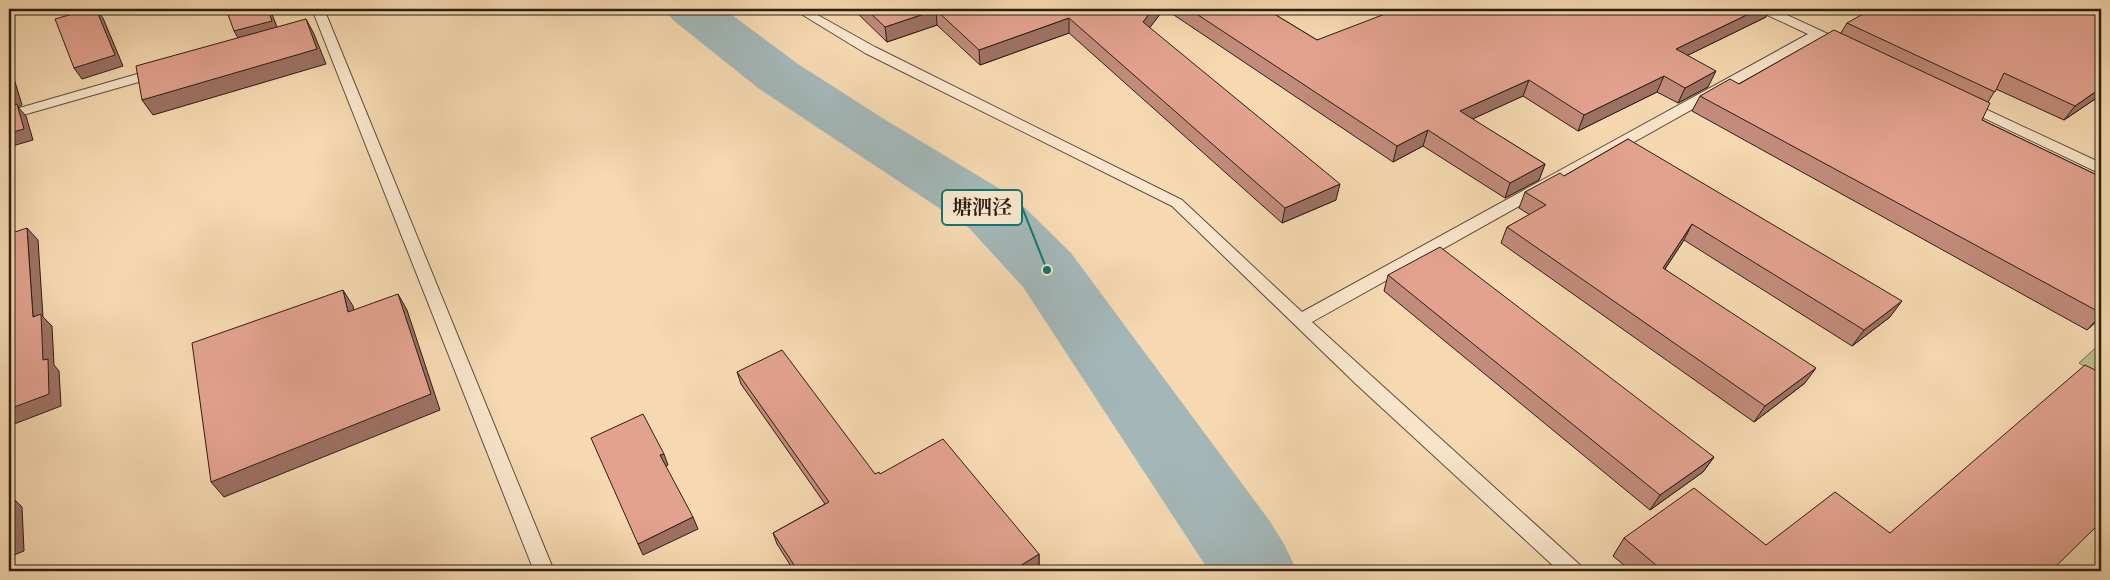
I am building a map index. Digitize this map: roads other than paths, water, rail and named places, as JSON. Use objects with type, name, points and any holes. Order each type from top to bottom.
[{"type":"lane","points":[[318,9],[320,26],[544,571]]},
{"type":"lane","points":[[799,9],[870,50],[1177,203],[1362,379],[1573,571]]},
{"type":"lane","points":[[1765,9],[1836,42]]},
{"type":"lane","points":[[1302,320],[1818,34]]},
{"type":"lane","points":[[9,115],[171,68]]},
{"type":"lane","points":[[1953,98],[2095,166],[2101,152]]},
{"type":"waterway","points":[[691,9],[778,76],[992,213],[1047,270],[1239,546],[1254,571]]},
{"type":"place","name":"塘泗泾","points":[[1047,270]]}]
